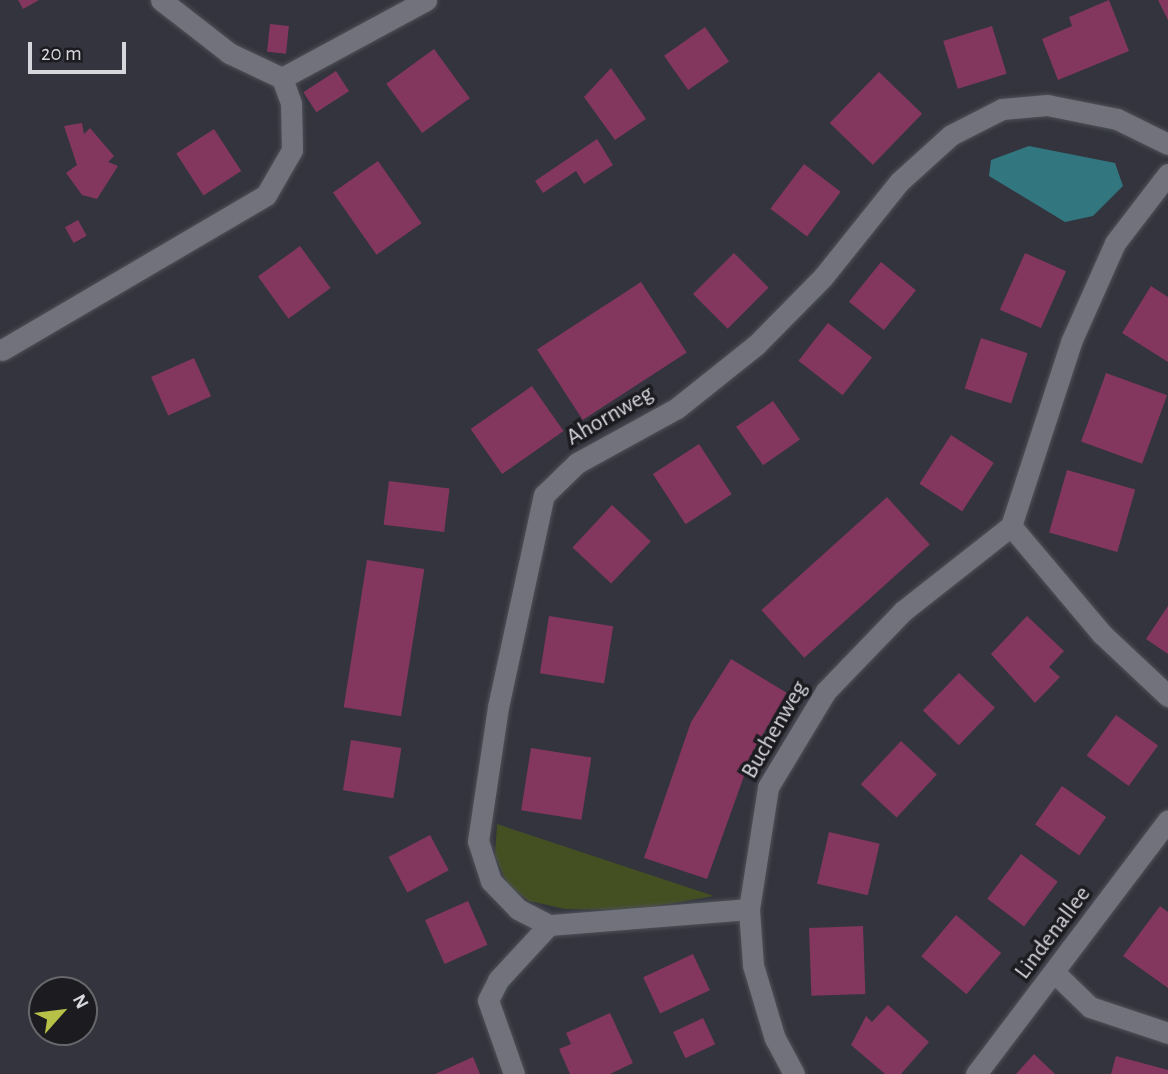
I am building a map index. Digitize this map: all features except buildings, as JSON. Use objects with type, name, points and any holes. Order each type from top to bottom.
[{"type":"street","points":[[2,350],[266,195],[292,150],[291,103],[282,78],[229,53],[161,0]]},
{"type":"street","points":[[282,78],[426,0]]},
{"type":"street","name":"Ahornweg","points":[[549,925],[518,909],[491,881],[478,841],[498,707],[544,495],[577,463],[677,408],[756,345],[823,277],[899,181],[951,135],[1002,109],[1047,104],[1117,119],[1168,144]]},
{"type":"street","points":[[1168,174],[1115,243],[1071,342],[1012,526],[1102,634],[1168,696]]},
{"type":"street","name":"Buchenweg","points":[[794,1074],[775,1039],[753,965],[748,909],[768,787],[826,691],[903,611],[1012,526]]},
{"type":"street","name":"Lindenallee","points":[[976,1074],[1057,975],[1168,820]]},
{"type":"street","points":[[514,1074],[488,1000],[498,980],[549,925],[748,909]]},
{"type":"street","points":[[1057,975],[1090,1007],[1168,1033]]},
{"type":"green space","points":[[497,824],[714,896],[634,910],[565,909],[529,901],[507,884],[495,855]]},
{"type":"water","points":[[1029,146],[1115,163],[1123,186],[1093,216],[1065,222],[989,176],[991,160]]}]
